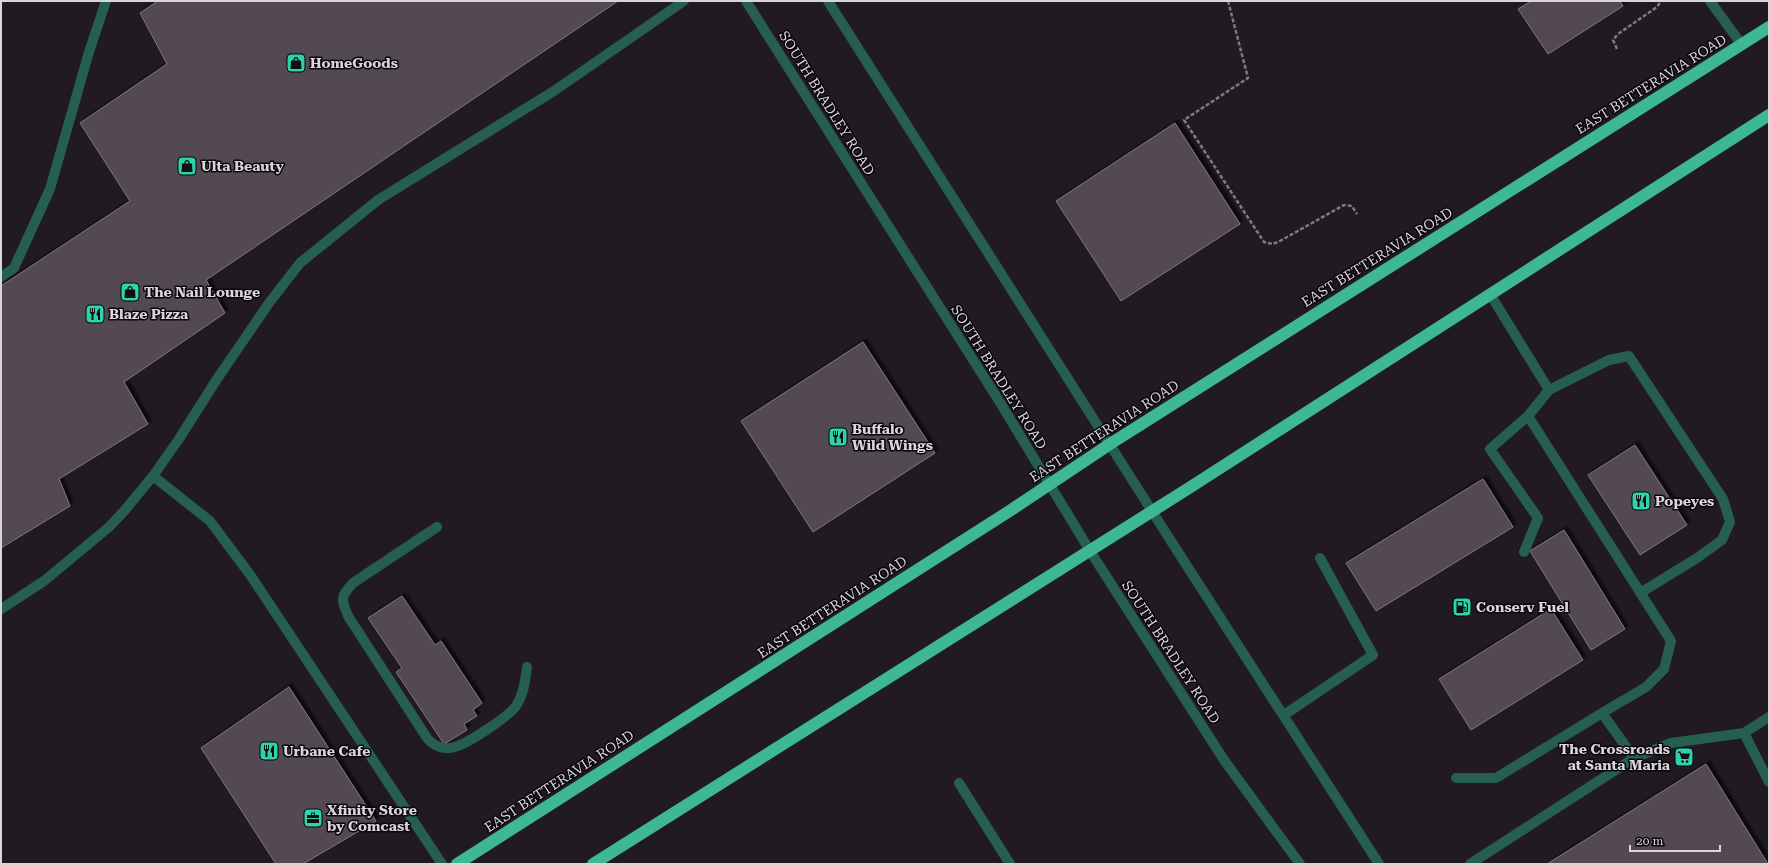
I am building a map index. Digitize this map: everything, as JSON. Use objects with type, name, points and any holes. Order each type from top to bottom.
[{"type":"highway","name":"EAST BETTERAVIA ROAD","points":[[457,864],[1008,512],[1110,444],[1769,27]]},
{"type":"highway","points":[[594,864],[1090,551],[1769,115]]},
{"type":"street","points":[[1,277],[14,268],[50,189],[89,52],[106,1]]},
{"type":"street","points":[[1,609],[44,580],[109,527],[153,476],[269,303],[300,263],[378,200],[554,91],[684,1]]},
{"type":"street","name":"SOUTH BRADLEY ROAD","points":[[746,1],[1090,551],[1224,760],[1300,864]]},
{"type":"street","points":[[828,1],[1152,511],[1379,864]]},
{"type":"street","points":[[1710,1],[1742,45]]},
{"type":"street","points":[[1490,294],[1549,390]]},
{"type":"street","points":[[1524,552],[1538,518],[1490,449],[1528,416],[1549,390],[1609,360],[1630,356],[1723,498],[1730,522],[1722,540],[1697,558],[1640,593]]},
{"type":"street","points":[[1456,778],[1496,778],[1646,687],[1664,669],[1671,641],[1528,416]]},
{"type":"street","points":[[153,476],[210,522],[255,581],[442,864]]},
{"type":"street","points":[[437,527],[353,584],[344,593],[343,603],[348,616],[432,745],[445,748],[457,747],[502,720],[515,707],[522,696],[527,667]]},
{"type":"street","points":[[1284,715],[1373,655],[1320,558]]},
{"type":"street","points":[[1602,713],[1634,758]]},
{"type":"street","points":[[1470,864],[1634,758],[1671,743],[1744,733],[1769,717]]},
{"type":"street","points":[[1744,733],[1769,782]]},
{"type":"street","points":[[959,783],[1010,864]]},
{"type":"path","points":[[1228,1],[1248,78],[1184,120],[1264,242],[1274,244],[1344,205],[1352,206],[1357,214]]},
{"type":"path","points":[[1617,49],[1613,40],[1618,34],[1657,7],[1661,1]]},
{"type":"building","points":[[158,1],[618,1],[206,280],[225,313],[124,382],[148,424],[59,479],[70,506],[1,548],[1,286],[130,201],[80,123],[167,64],[140,13]]},
{"type":"building","points":[[1531,1],[1620,1],[1623,6],[1548,54],[1518,9]]},
{"type":"building","points":[[1175,123],[1240,224],[1121,301],[1056,201]]},
{"type":"building","name":"Buffalo Wild Wings","points":[[863,342],[935,453],[813,532],[741,421]]},
{"type":"building","points":[[1635,445],[1687,525],[1640,555],[1588,475]]},
{"type":"building","points":[[1483,479],[1513,527],[1376,611],[1346,563]]},
{"type":"building","points":[[1564,530],[1625,629],[1591,650],[1530,551]]},
{"type":"building","points":[[402,596],[435,645],[441,641],[482,703],[473,710],[477,716],[464,724],[467,730],[444,744],[396,672],[402,668],[368,618]]},
{"type":"building","points":[[1551,609],[1583,660],[1471,730],[1439,679]]},
{"type":"building","points":[[289,687],[376,821],[303,864],[276,864],[201,748]]},
{"type":"building","points":[[1706,764],[1768,864],[1547,864]]},
{"type":"place","name":"HomeGoods","points":[[296,63]]},
{"type":"place","name":"Ulta Beauty","points":[[187,166]]},
{"type":"place","name":"The Nail Lounge","points":[[130,292]]},
{"type":"place","name":"Blaze Pizza","points":[[95,314]]},
{"type":"place","name":"Buffalo Wild Wings","points":[[838,437]]},
{"type":"place","name":"Popeyes","points":[[1641,501]]},
{"type":"place","name":"Conserv Fuel","points":[[1462,607]]},
{"type":"place","name":"Urbane Cafe","points":[[269,751]]},
{"type":"place","name":"The Crossroads at Santa Maria","points":[[1684,757]]},
{"type":"place","name":"Xfinity Store by Comcast","points":[[313,818]]}]
